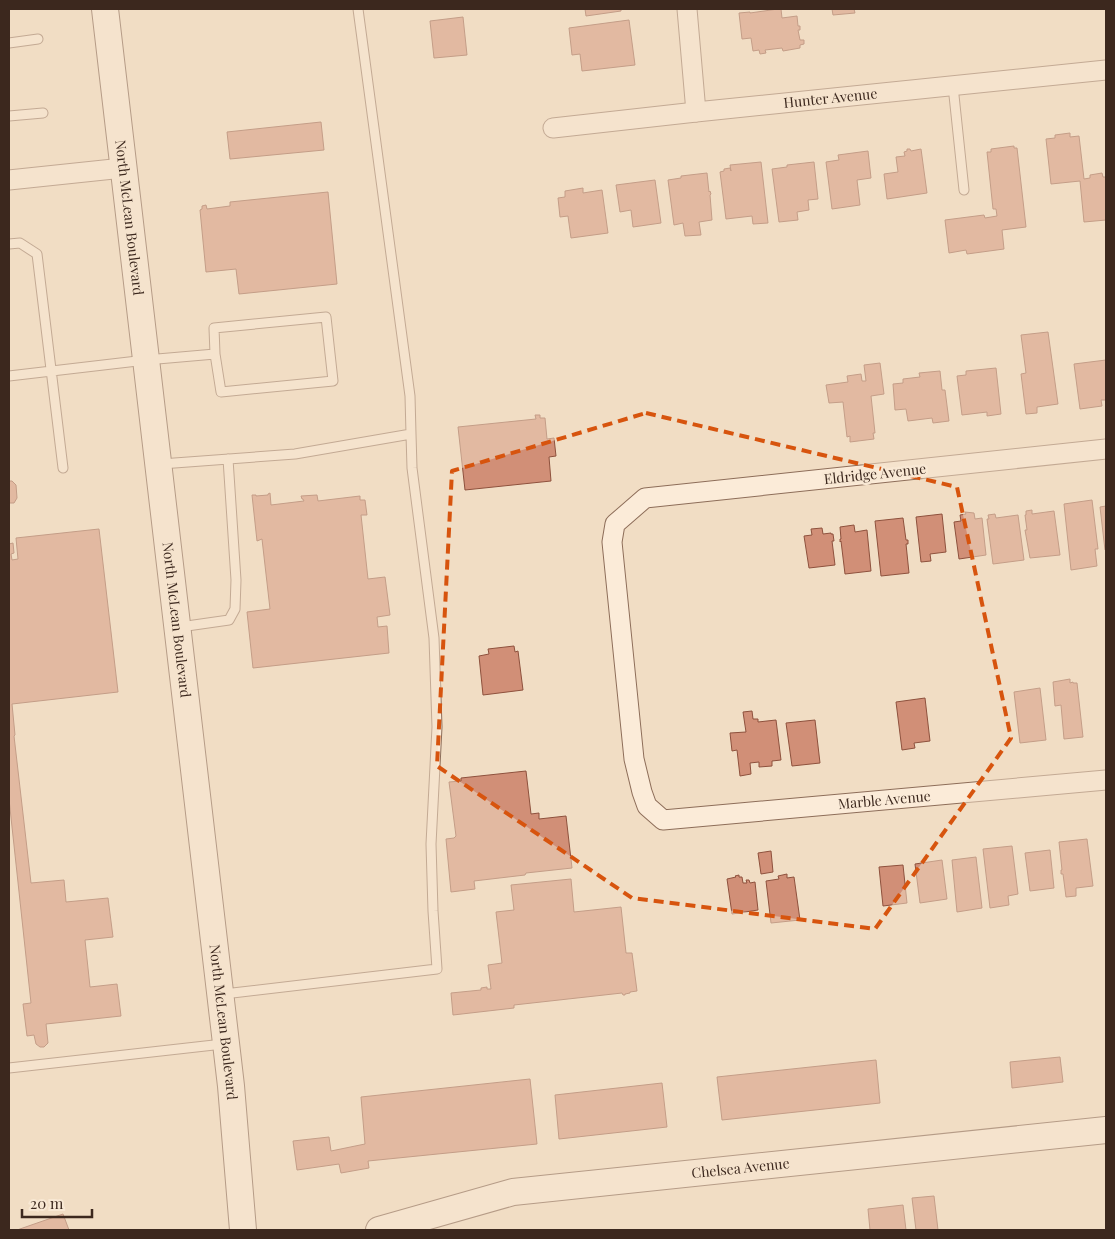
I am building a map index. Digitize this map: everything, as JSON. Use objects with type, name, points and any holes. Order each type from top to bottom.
[{"type":"main road","name":"North McLean Boulevard","points":[[105,9],[231,1086],[244,1230]]},
{"type":"main road","name":"Chelsea Avenue","points":[[379,1230],[512,1192],[1106,1130]]},
{"type":"street","points":[[687,9],[696,112]]},
{"type":"street","name":"Hunter Avenue","points":[[553,128],[1106,70]]},
{"type":"street","points":[[9,180],[123,168]]},
{"type":"street","name":"Eldridge Avenue","points":[[663,820],[647,806],[634,759],[612,542],[615,524],[645,498],[1106,449]]},
{"type":"street","name":"Marble Avenue","points":[[663,820],[1106,780]]},
{"type":"lane","points":[[220,994],[437,969],[431,844],[437,727],[434,638],[412,468],[410,396],[358,9]]},
{"type":"lane","points":[[9,43],[38,39]]},
{"type":"lane","points":[[952,86],[964,190]]},
{"type":"lane","points":[[9,116],[43,113]]},
{"type":"lane","points":[[9,244],[20,243],[37,254],[63,468]]},
{"type":"lane","points":[[326,317],[333,381],[221,392],[215,354],[214,328],[326,317]]},
{"type":"lane","points":[[9,376],[215,354]]},
{"type":"lane","points":[[158,464],[295,454],[411,434]]},
{"type":"lane","points":[[177,627],[229,620],[235,609],[236,580],[228,459]]},
{"type":"lane","points":[[9,1065],[226,1044]]},
{"type":"highlighted area","points":[[646,413],[957,487],[1011,738],[875,929],[632,898],[437,766],[452,471]]},
{"type":"building","points":[[585,9],[621,9],[621,11],[586,16]]},
{"type":"building","points":[[781,9],[782,18],[797,16],[798,26],[800,26],[800,30],[798,30],[800,40],[804,40],[804,44],[800,45],[800,48],[783,51],[782,48],[765,50],[766,53],[760,54],[759,50],[753,51],[751,38],[742,39],[739,13]]},
{"type":"building","points":[[832,9],[854,9],[855,13],[833,15]]},
{"type":"building","points":[[463,17],[467,55],[434,58],[430,21]]},
{"type":"building","points":[[629,20],[635,65],[582,71],[580,54],[572,55],[569,28]]},
{"type":"building","points":[[321,122],[324,150],[230,159],[227,132]]},
{"type":"building","points":[[1070,133],[1070,137],[1079,136],[1084,179],[1090,178],[1090,175],[1102,173],[1103,177],[1106,177],[1106,220],[1084,222],[1080,181],[1051,184],[1046,139],[1055,138],[1055,135]]},
{"type":"building","points":[[1014,146],[1014,148],[1017,148],[1026,227],[1002,230],[1004,249],[967,254],[966,250],[949,253],[945,220],[984,215],[985,218],[997,216],[996,209],[993,209],[987,152],[991,152],[991,149]]},
{"type":"building","points":[[907,149],[911,151],[921,149],[927,193],[887,199],[884,174],[898,172],[896,157],[905,156],[904,152]]},
{"type":"building","points":[[868,151],[871,178],[857,180],[860,205],[832,209],[826,162],[839,160],[838,155]]},
{"type":"building","points":[[761,162],[768,223],[753,224],[752,216],[726,219],[720,172],[730,168],[731,171],[730,165]]},
{"type":"building","points":[[814,162],[818,199],[808,200],[809,210],[797,212],[798,220],[779,222],[772,169]]},
{"type":"building","points":[[707,173],[709,192],[711,194],[712,220],[699,222],[701,235],[685,236],[683,223],[674,225],[668,180],[681,178],[681,176]]},
{"type":"building","points":[[655,180],[661,223],[633,227],[631,210],[620,212],[616,185]]},
{"type":"building","points":[[583,188],[583,193],[602,190],[608,233],[571,238],[568,216],[560,217],[558,198],[565,197],[565,191]]},
{"type":"building","points":[[328,192],[337,284],[239,294],[236,269],[206,272],[200,210],[202,206],[206,205],[207,209],[230,206],[230,202]]},
{"type":"building","points":[[1048,332],[1058,404],[1037,407],[1037,413],[1026,414],[1021,374],[1026,373],[1021,335]]},
{"type":"building","points":[[1106,360],[1106,400],[1101,400],[1102,406],[1080,409],[1074,364]]},
{"type":"building","points":[[880,363],[884,394],[871,396],[874,439],[850,442],[850,436],[847,437],[843,402],[829,403],[826,385],[848,382],[847,376],[861,374],[862,381],[866,381],[864,365]]},
{"type":"building","points":[[996,368],[1001,414],[987,416],[987,412],[962,415],[957,376],[966,375],[966,371]]},
{"type":"building","points":[[940,371],[942,390],[945,390],[949,421],[933,423],[932,418],[908,421],[906,409],[895,410],[893,384],[903,383],[903,379],[920,377],[919,373]]},
{"type":"building","points":[[535,415],[545,418],[547,439],[554,438],[556,456],[549,457],[551,481],[465,490],[458,427],[536,419]]},
{"type":"building","points":[[9,481],[16,485],[17,498],[14,503],[9,503]]},
{"type":"building","points":[[270,493],[271,505],[304,501],[301,496],[317,495],[318,501],[360,496],[360,500],[365,500],[367,515],[361,515],[368,579],[385,577],[390,615],[377,617],[378,627],[387,626],[389,653],[253,668],[247,612],[270,609],[262,539],[257,541],[252,495],[268,495]]},
{"type":"building","points":[[1092,500],[1098,549],[1095,549],[1097,566],[1071,570],[1064,504]]},
{"type":"building","points":[[1106,506],[1106,550],[1105,550],[1100,507]]},
{"type":"building","points":[[1032,510],[1032,514],[1054,511],[1060,555],[1030,558],[1025,530],[1027,530],[1025,515],[1026,511]]},
{"type":"building","points":[[965,512],[974,513],[975,519],[982,518],[986,555],[959,559],[954,522],[961,521],[960,515],[966,514]]},
{"type":"building","points":[[942,514],[946,552],[930,554],[931,561],[921,562],[916,517]]},
{"type":"building","points":[[995,514],[996,518],[1018,515],[1024,560],[993,564],[987,519],[989,519],[988,515]]},
{"type":"building","points":[[903,518],[906,540],[908,540],[908,544],[906,544],[909,573],[881,576],[875,521]]},
{"type":"building","points":[[854,525],[855,532],[867,530],[871,571],[845,574],[840,542],[840,527]]},
{"type":"building","points":[[822,528],[823,534],[833,534],[835,565],[809,568],[804,536],[812,535],[811,529]]},
{"type":"building","points":[[99,529],[118,692],[12,704],[31,883],[64,880],[66,902],[108,898],[113,937],[85,940],[90,987],[117,984],[121,1016],[46,1024],[48,1043],[44,1047],[40,1047],[36,1044],[34,1035],[27,1036],[23,1004],[31,1003],[9,799],[9,544],[13,543],[14,553],[11,554],[12,560],[18,559],[16,538]]},
{"type":"building","points":[[514,646],[515,652],[518,651],[523,690],[483,695],[479,656],[489,654],[488,649]]},
{"type":"building","points":[[1070,679],[1070,683],[1077,683],[1083,737],[1064,739],[1061,705],[1055,706],[1053,682]]},
{"type":"building","points":[[1040,688],[1046,740],[1020,743],[1014,692]]},
{"type":"building","points":[[925,698],[930,741],[914,743],[915,748],[902,750],[896,702]]},
{"type":"building","points":[[752,711],[753,719],[758,719],[758,722],[776,720],[781,760],[772,761],[772,766],[759,767],[759,762],[750,763],[751,774],[740,776],[737,750],[732,751],[730,733],[746,732],[743,712]]},
{"type":"building","points":[[815,720],[820,763],[792,766],[786,723]]},
{"type":"building","points":[[526,771],[531,814],[539,813],[539,819],[566,816],[572,868],[474,881],[475,889],[451,892],[446,839],[456,836],[449,782],[461,781],[461,778]]},
{"type":"building","points":[[1087,839],[1093,886],[1076,888],[1076,896],[1066,897],[1063,874],[1061,874],[1059,842]]},
{"type":"building","points":[[1012,846],[1018,894],[1008,896],[1009,905],[990,908],[983,849]]},
{"type":"building","points":[[1050,850],[1054,888],[1030,891],[1025,853]]},
{"type":"building","points":[[771,851],[773,872],[761,874],[758,853]]},
{"type":"building","points":[[976,857],[982,908],[957,912],[952,860]]},
{"type":"building","points":[[942,860],[947,899],[920,903],[915,864]]},
{"type":"building","points":[[903,865],[907,903],[883,906],[879,867]]},
{"type":"building","points":[[787,874],[787,878],[794,877],[800,920],[771,923],[766,881],[779,879],[778,876]]},
{"type":"building","points":[[739,875],[739,877],[742,877],[743,883],[747,883],[746,880],[749,880],[750,883],[755,882],[758,910],[732,914],[727,879]]},
{"type":"building","points":[[571,879],[574,912],[621,907],[626,953],[632,953],[637,991],[625,995],[622,993],[514,1005],[514,1008],[453,1015],[451,993],[481,990],[481,988],[487,987],[487,989],[491,989],[488,965],[502,963],[496,912],[514,910],[511,885]]},
{"type":"building","points":[[1060,1057],[1063,1082],[1012,1088],[1010,1062]]},
{"type":"building","points":[[876,1060],[880,1103],[722,1120],[717,1077]]},
{"type":"building","points":[[530,1079],[537,1144],[368,1161],[369,1168],[341,1173],[339,1164],[297,1170],[293,1141],[329,1137],[331,1151],[365,1144],[361,1097]]},
{"type":"building","points":[[662,1083],[667,1127],[559,1139],[555,1095]]},
{"type":"building","points":[[934,1196],[938,1230],[916,1230],[912,1198]]},
{"type":"building","points":[[903,1205],[906,1230],[870,1230],[868,1209]]},
{"type":"building","points":[[63,1214],[69,1230],[17,1230]]}]
